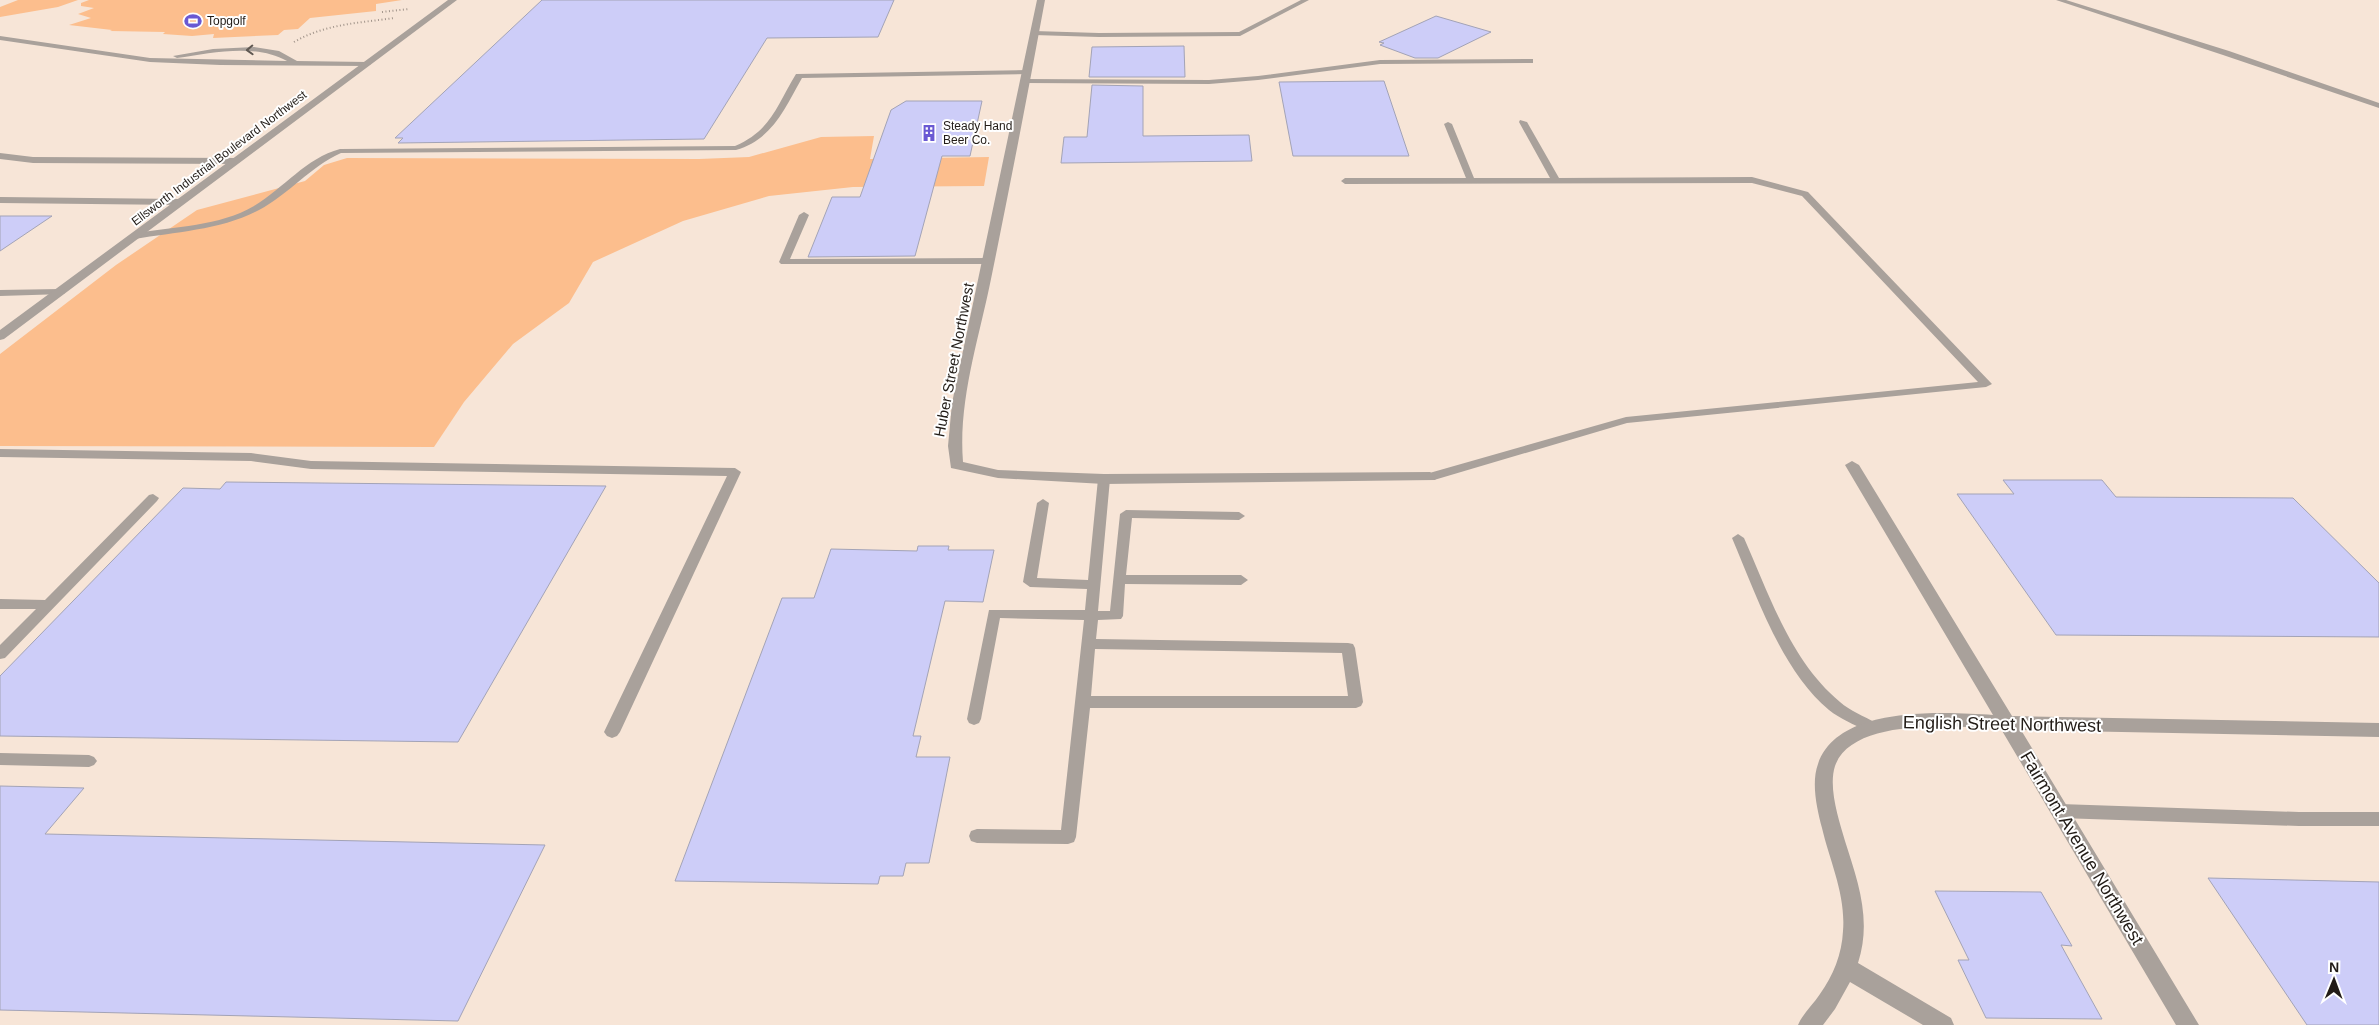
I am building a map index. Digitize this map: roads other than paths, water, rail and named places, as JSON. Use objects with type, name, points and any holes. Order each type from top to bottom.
[{"type":"street","name":"Ellsworth Industrial Boulevard Northwest","points":[[0,336],[453,0]]},
{"type":"street","name":"Huber Street Northwest","points":[[1041,0],[959,407],[953,446],[956,465],[998,474],[1104,479],[1430,477]]},
{"type":"street","name":"Fairmont Avenue Northwest","points":[[1852,464],[2188,1025]]},
{"type":"street","name":"English Street Northwest","points":[[1809,1025],[1824,1009],[1838,987],[1846,968],[1853,936],[1854,916],[1846,871],[1826,799],[1825,777],[1828,761],[1838,748],[1854,735],[1871,727],[1892,723],[1959,720],[2007,723],[2379,730]]},
{"type":"street","points":[[1846,968],[1943,1025]]},
{"type":"lane","points":[[1034,33],[1099,35],[1240,34],[1306,0]]},
{"type":"lane","points":[[2059,0],[2226,53],[2379,106]]},
{"type":"lane","points":[[0,38],[150,60],[367,64]]},
{"type":"lane","points":[[150,60],[203,52],[262,49],[276,53],[296,64]]},
{"type":"lane","points":[[135,236],[218,221],[255,208],[322,157],[340,151],[736,148],[751,143],[768,131],[798,76],[1026,76],[1209,82],[1277,76],[1380,62],[1530,61]]},
{"type":"lane","points":[[1523,122],[1556,181]]},
{"type":"lane","points":[[1448,124],[1471,181]]},
{"type":"lane","points":[[0,156],[32,160],[236,161]]},
{"type":"lane","points":[[1345,181],[1752,180],[1805,194],[1986,384],[1626,420],[1430,477]]},
{"type":"lane","points":[[0,200],[180,202]]},
{"type":"lane","points":[[804,215],[784,262],[989,261]]},
{"type":"lane","points":[[0,293],[60,292]]},
{"type":"lane","points":[[0,453],[251,457],[311,465],[735,472],[612,732]]},
{"type":"lane","points":[[978,836],[1068,836],[1104,479]]},
{"type":"lane","points":[[0,654],[154,498]]},
{"type":"lane","points":[[1043,503],[1030,582],[1093,585]]},
{"type":"lane","points":[[974,719],[994,613],[1116,616],[1126,514],[1239,516]]},
{"type":"lane","points":[[1738,538],[1793,655],[1809,679],[1834,706],[1871,727]]},
{"type":"lane","points":[[1119,579],[1240,580]]},
{"type":"lane","points":[[0,604],[48,605]]},
{"type":"lane","points":[[1083,702],[1356,702],[1348,648],[1088,644]]},
{"type":"lane","points":[[0,759],[89,761]]},
{"type":"lane","points":[[2060,811],[2298,819],[2379,819]]},
{"type":"place","name":"Topgolf","points":[[193,21]]},
{"type":"place","name":"Steady Hand Beer Co.","points":[[929,133]]}]
